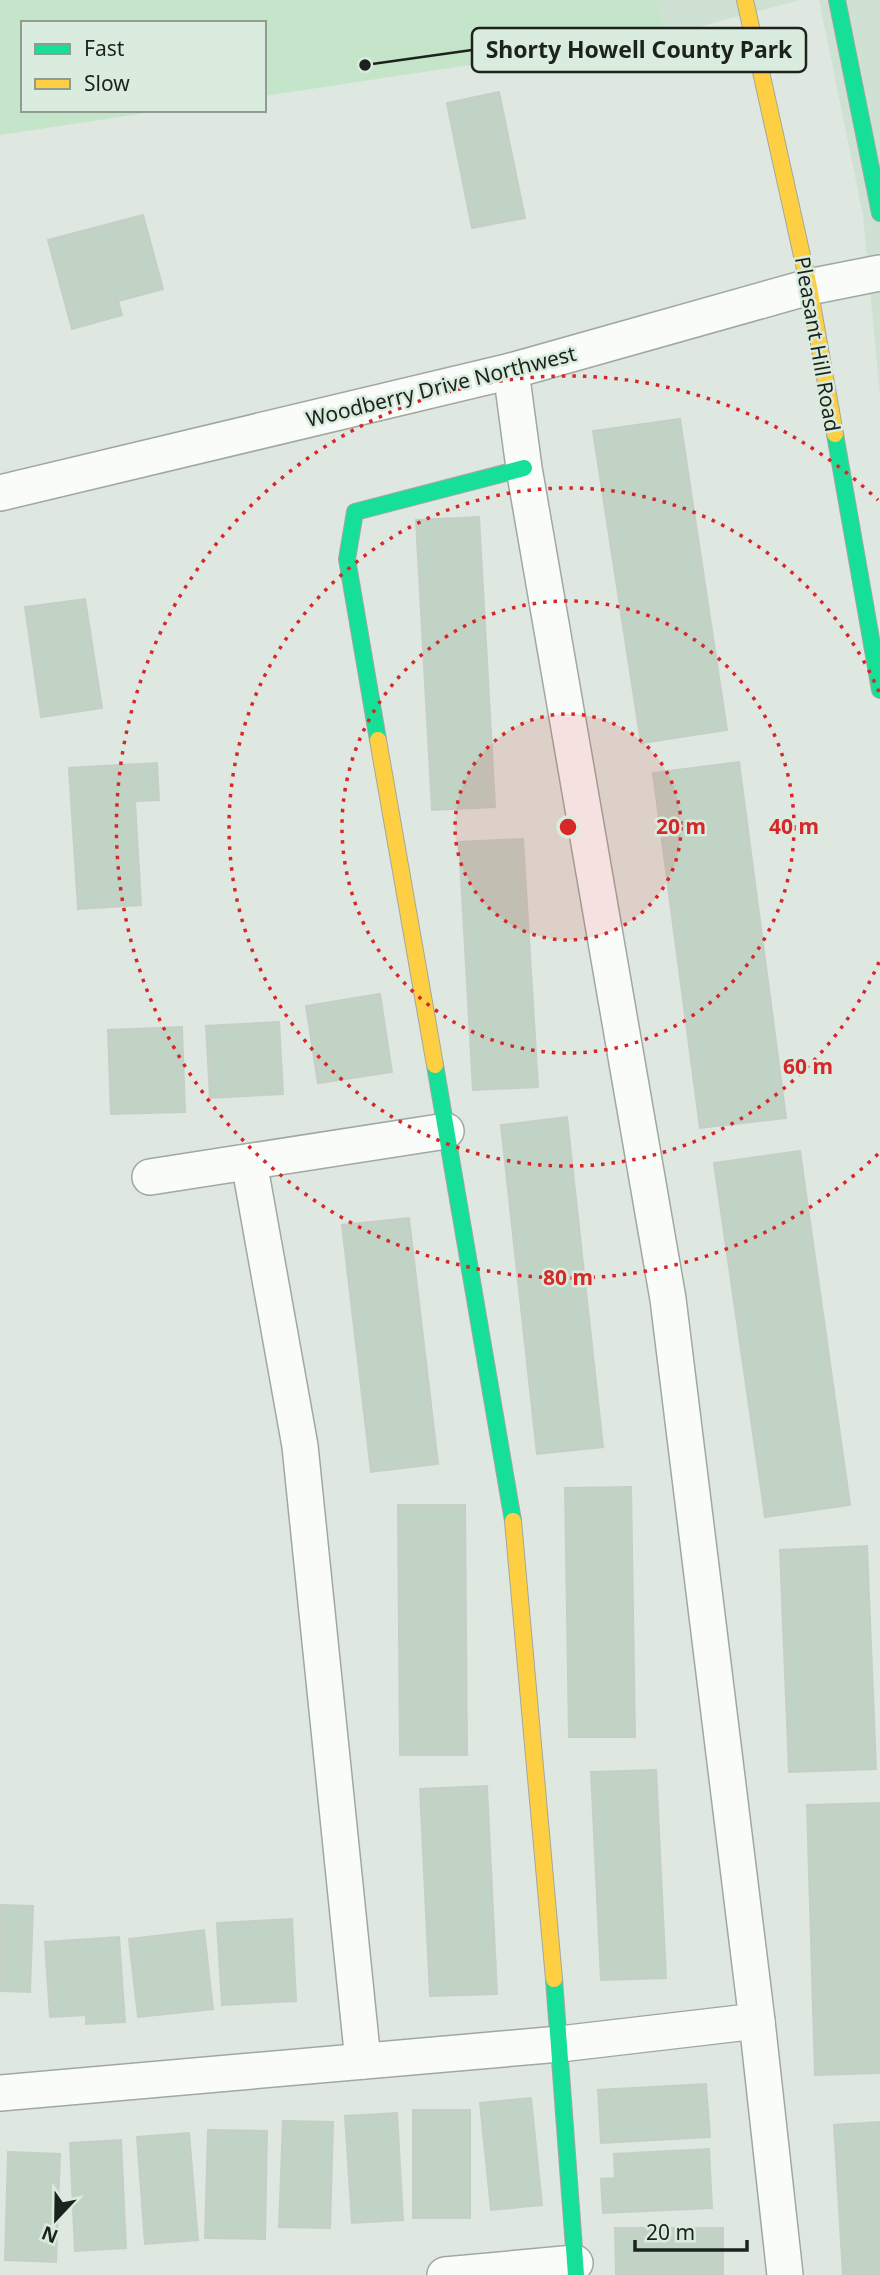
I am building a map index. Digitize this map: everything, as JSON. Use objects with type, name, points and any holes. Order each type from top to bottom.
[{"type":"main road","name":"Pleasant Hill Road","points":[[745,0],[809,287],[880,690]]},
{"type":"main road","points":[[837,0],[880,213]]},
{"type":"main road","points":[[524,468],[355,512],[347,559],[516,1537],[560,2044],[576,2269]]},
{"type":"street","name":"Woodberry Drive Northwest","points":[[0,494],[511,371],[809,287],[880,273]]},
{"type":"street","points":[[511,371],[524,468],[668,1299],[757,2021],[785,2275]]},
{"type":"street","points":[[150,1177],[446,1130]]},
{"type":"street","points":[[249,1162],[300,1446],[363,2061]]},
{"type":"street","points":[[0,2093],[560,2044],[757,2021]]},
{"type":"street","points":[[444,2275],[576,2269]]},
{"type":"shaded area","points":[[655,0],[800,0],[669,35]]},
{"type":"shaded area","points":[[819,0],[880,0],[880,396],[863,215]]},
{"type":"green space","points":[[0,0],[655,0],[669,35],[266,96],[266,21],[21,21],[21,112],[153,112],[0,135]]},
{"type":"building","points":[[499,92],[525,218],[472,228],[447,103]]},
{"type":"building","points":[[143,215],[163,289],[118,301],[122,315],[72,329],[48,240]]},
{"type":"building","points":[[680,419],[727,730],[641,743],[593,431]]},
{"type":"building","points":[[479,517],[495,807],[432,810],[416,520]]},
{"type":"building","points":[[85,599],[102,708],[41,717],[25,607]]},
{"type":"building","points":[[739,762],[786,1118],[700,1128],[653,773]]},
{"type":"building","points":[[157,763],[159,800],[135,801],[141,905],[78,909],[69,768]]},
{"type":"building","points":[[523,839],[538,1087],[473,1090],[459,842]]},
{"type":"building","points":[[380,994],[392,1072],[318,1083],[306,1006]]},
{"type":"building","points":[[279,1022],[283,1094],[210,1098],[206,1026]]},
{"type":"building","points":[[182,1027],[185,1112],[111,1114],[108,1030]]},
{"type":"building","points":[[567,1117],[603,1447],[537,1454],[501,1125]]},
{"type":"building","points":[[800,1151],[850,1505],[765,1517],[714,1163]]},
{"type":"building","points":[[409,1218],[438,1464],[371,1472],[342,1225]]},
{"type":"building","points":[[631,1487],[635,1737],[569,1737],[565,1488]]},
{"type":"building","points":[[398,1505],[465,1505],[467,1755],[400,1755]]},
{"type":"building","points":[[867,1546],[876,1769],[789,1772],[780,1550]]},
{"type":"building","points":[[656,1770],[666,1978],[601,1980],[591,1772]]},
{"type":"building","points":[[487,1786],[497,1994],[430,1996],[420,1789]]},
{"type":"building","points":[[880,1803],[880,2073],[815,2075],[807,1805]]},
{"type":"building","points":[[0,1905],[33,1906],[30,1992],[0,1991]]},
{"type":"building","points":[[292,1919],[296,2001],[222,2005],[217,1923]]},
{"type":"building","points":[[204,1930],[213,2009],[138,2017],[129,1939]]},
{"type":"building","points":[[119,1937],[125,2022],[86,2024],[86,2015],[50,2017],[45,1942]]},
{"type":"building","points":[[706,2084],[710,2137],[601,2143],[598,2090]]},
{"type":"building","points":[[531,2098],[542,2205],[491,2210],[480,2103]]},
{"type":"building","points":[[413,2110],[470,2110],[470,2218],[413,2218]]},
{"type":"building","points":[[397,2113],[403,2220],[352,2223],[345,2116]]},
{"type":"building","points":[[283,2121],[333,2122],[330,2228],[279,2227]]},
{"type":"building","points":[[880,2122],[880,2275],[843,2275],[834,2125]]},
{"type":"building","points":[[208,2130],[267,2131],[265,2239],[205,2238]]},
{"type":"building","points":[[189,2133],[198,2240],[145,2244],[137,2137]]},
{"type":"building","points":[[121,2140],[126,2248],[75,2251],[70,2143]]},
{"type":"building","points":[[709,2149],[712,2208],[603,2213],[601,2179],[615,2178],[614,2154]]},
{"type":"building","points":[[8,2152],[60,2154],[56,2262],[5,2260]]},
{"type":"building","points":[[615,2228],[723,2228],[723,2275],[616,2275]]},
{"type":"traffic: fast","points":[[837,0],[880,213]]},
{"type":"traffic: fast","points":[[835,434],[880,690]]},
{"type":"traffic: fast","points":[[378,740],[347,559],[355,512],[524,468]]},
{"type":"traffic: fast","points":[[435,1065],[513,1521]]},
{"type":"traffic: fast","points":[[554,1979],[576,2275]]},
{"type":"traffic: slow","points":[[745,0],[809,287],[835,434]]},
{"type":"traffic: slow","points":[[378,740],[435,1065]]},
{"type":"traffic: slow","points":[[513,1521],[554,1979]]},
{"type":"place","name":"Shorty Howell County Park","points":[[365,65]]}]
